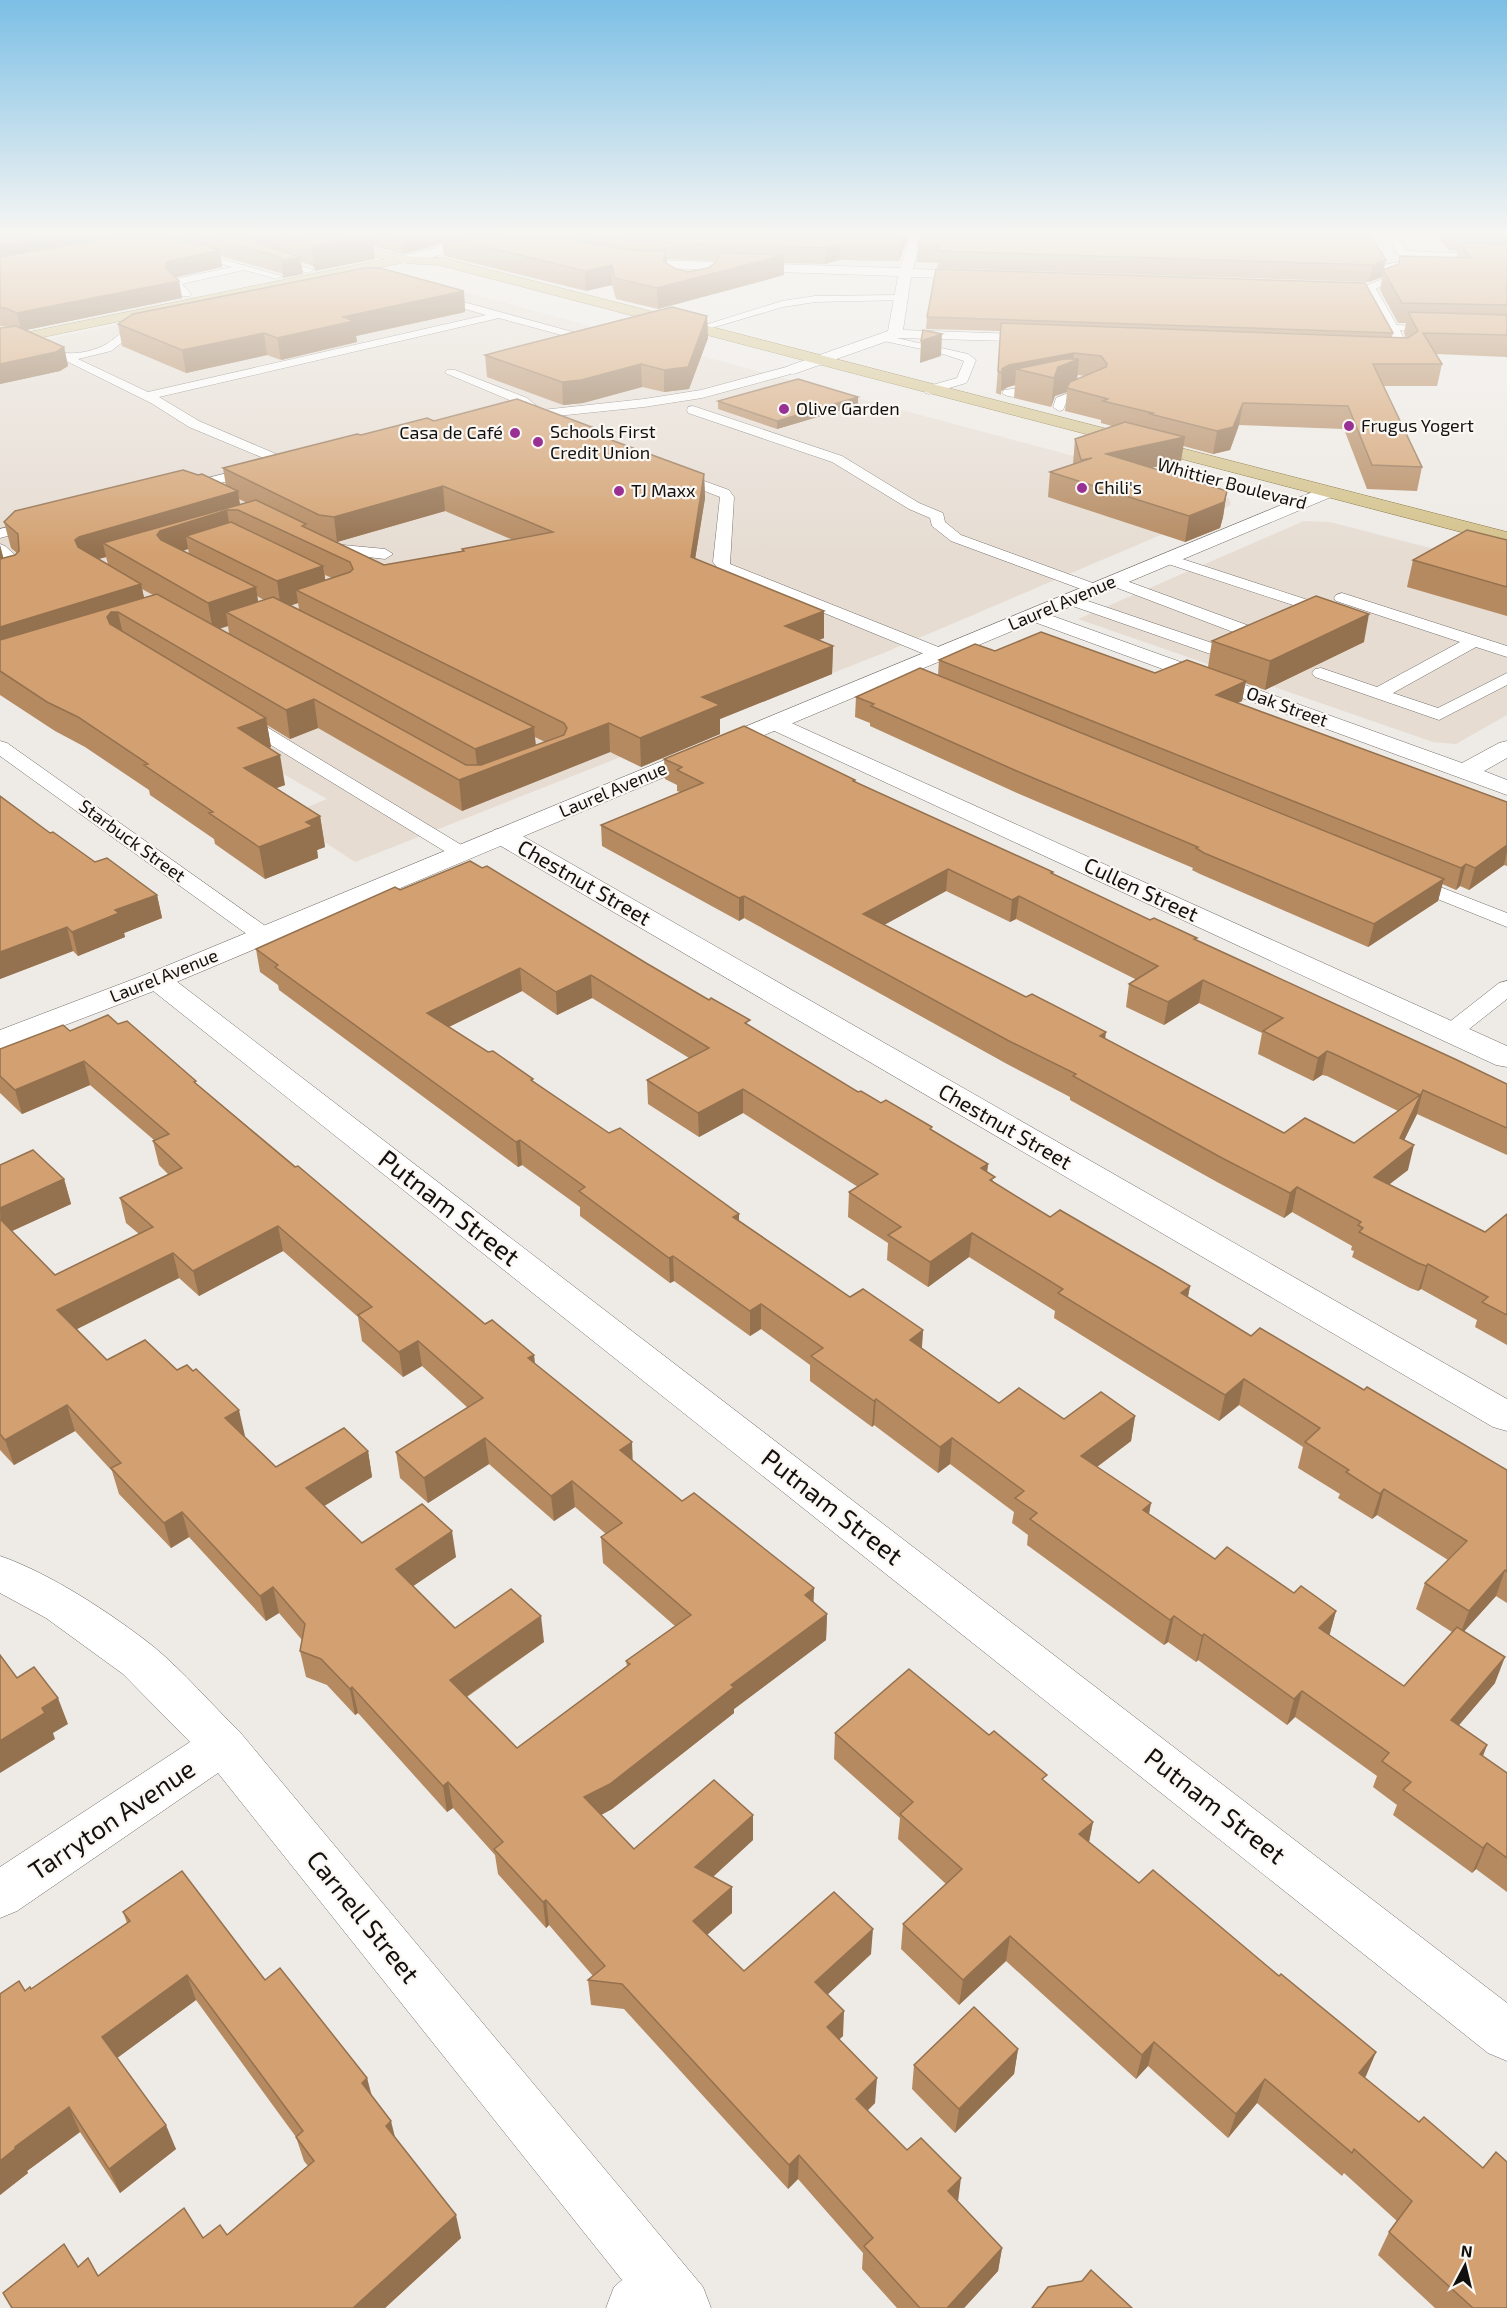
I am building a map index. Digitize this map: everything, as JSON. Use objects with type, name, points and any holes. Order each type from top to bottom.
[{"type":"main road","name":"Whittier Boulevard","points":[[680,339],[1300,502],[1507,554]]},
{"type":"main road","name":"Whittier Boulevard","points":[[734,339],[1325,493],[1507,538]]},
{"type":"street","points":[[794,369],[881,339]]},
{"type":"street","points":[[1005,339],[1061,340]]},
{"type":"street","points":[[1381,351],[1404,352],[1397,339]]},
{"type":"street","name":"Laurel Avenue","points":[[0,1041],[157,980],[776,723],[910,676],[940,654],[1325,493]]},
{"type":"street","name":"Oak Street","points":[[1033,615],[1507,788]]},
{"type":"street","name":"Cullen Street","points":[[776,723],[1507,1058]]},
{"type":"street","points":[[1464,772],[1507,748]]},
{"type":"street","name":"Chestnut Street","points":[[503,836],[1507,1417]]},
{"type":"street","name":"Putnam Street","points":[[157,980],[1507,2035]]},
{"type":"street","name":"Carnell Street","points":[[0,1573],[61,1606],[139,1661],[223,1745],[659,2299]]},
{"type":"street","name":"Tarryton Avenue","points":[[0,1895],[223,1745]]},
{"type":"lane","points":[[27,339],[147,396],[194,423],[291,462],[173,490]]},
{"type":"lane","points":[[67,358],[107,349],[121,339]]},
{"type":"lane","points":[[147,396],[396,339]]},
{"type":"lane","points":[[900,339],[964,355],[970,360],[962,380],[929,390]]},
{"type":"lane","points":[[500,418],[644,403],[702,394],[794,369]]},
{"type":"lane","points":[[451,373],[523,401],[540,414]]},
{"type":"lane","points":[[1008,393],[1030,390],[1060,380]]},
{"type":"lane","points":[[1059,407],[1060,401],[1097,387],[1094,383],[1081,380]]},
{"type":"lane","points":[[693,410],[837,459],[914,506],[938,516],[937,523],[956,538],[1104,585],[1270,631]]},
{"type":"lane","points":[[520,415],[549,428]]},
{"type":"lane","points":[[659,468],[724,493],[727,497],[721,562],[724,567],[940,654]]},
{"type":"lane","points":[[196,485],[214,494]]},
{"type":"lane","points":[[0,534],[58,519]]},
{"type":"lane","points":[[310,542],[319,547],[337,550],[385,554]]},
{"type":"lane","points":[[0,549],[15,562],[15,576],[0,580]]},
{"type":"lane","points":[[1070,600],[1225,653],[1310,612],[1305,604],[1167,559]]},
{"type":"lane","points":[[1342,598],[1507,652]]},
{"type":"lane","points":[[1378,694],[1475,641]]},
{"type":"lane","points":[[1321,673],[1439,715],[1507,678]]},
{"type":"lane","points":[[222,707],[460,853]]},
{"type":"lane","name":"Starbuck Street","points":[[0,747],[263,935]]},
{"type":"lane","points":[[1385,871],[1507,921]]},
{"type":"lane","points":[[1451,1032],[1507,988]]},
{"type":"shaded area","points":[[50,339],[638,339],[1229,498],[1231,505],[886,652],[355,862],[285,816],[327,799],[93,665],[0,690],[0,349]]},
{"type":"shaded area","points":[[1304,521],[1330,522],[1507,568],[1507,715],[1456,744],[1433,742],[1078,619]]},
{"type":"building","points":[[0,339],[45,339],[64,347],[56,352],[0,364]]},
{"type":"building","points":[[154,339],[236,339],[182,350]]},
{"type":"building","points":[[548,339],[699,339],[688,367],[664,370],[641,364],[581,380],[562,382],[485,355]]},
{"type":"building","points":[[1000,339],[1426,339],[1442,364],[1373,364],[1422,467],[1372,465],[1348,406],[1243,403],[1233,427],[1217,431],[1103,401],[1108,399],[1067,388],[1070,382],[1106,367],[1107,364],[1101,356],[1074,353],[1009,365],[1002,369],[1002,373],[998,371]]},
{"type":"building","points":[[1064,359],[1079,359],[1058,367],[1054,378],[1016,369]]},
{"type":"building","name":"Olive Garden","points":[[798,379],[858,397],[777,421],[718,401]]},
{"type":"building","points":[[517,399],[613,435],[611,440],[704,474],[691,557],[824,611],[785,626],[833,646],[702,697],[720,705],[640,738],[609,723],[459,780],[314,699],[286,710],[118,612],[111,612],[107,617],[110,624],[266,718],[238,728],[280,755],[244,768],[320,816],[306,822],[313,826],[259,847],[144,765],[148,764],[78,717],[47,702],[0,671],[0,640],[157,594],[466,765],[481,765],[564,735],[567,728],[564,723],[296,590],[350,572],[353,569],[350,562],[238,510],[227,510],[160,531],[157,535],[161,540],[256,587],[208,603],[103,543],[256,500],[306,524],[302,526],[384,565],[553,532],[443,486],[334,517],[319,515],[223,468],[357,434],[361,435],[427,418],[434,421]]},
{"type":"building","points":[[1125,422],[1185,437],[1106,454],[1227,491],[1224,502],[1189,516],[1050,472],[1092,458],[1081,460],[1075,439]]},
{"type":"building","points":[[183,470],[198,475],[202,474],[238,491],[75,540],[78,547],[141,584],[0,627],[0,559],[15,555],[19,551],[18,534],[4,522],[15,511]]},
{"type":"building","points":[[231,522],[323,566],[277,581],[186,536]]},
{"type":"building","points":[[1467,530],[1507,540],[1507,587],[1413,560]]},
{"type":"building","points":[[1316,596],[1369,614],[1270,661],[1212,641]]},
{"type":"building","points":[[273,597],[534,727],[475,749],[226,612]]},
{"type":"building","points":[[1041,632],[1155,673],[1187,660],[1246,681],[1216,695],[1507,802],[1507,845],[1475,868],[1466,864],[1461,868],[939,660],[975,644],[995,651]]},
{"type":"building","points":[[920,668],[1444,879],[1374,924],[1019,772],[871,706],[874,704],[856,697]]},
{"type":"building","points":[[744,726],[855,780],[853,781],[1053,872],[1051,873],[1150,920],[1154,918],[1197,938],[1194,939],[1507,1084],[1507,1128],[1423,1090],[1400,1138],[1414,1145],[1374,1177],[1485,1232],[1507,1214],[1507,1315],[1482,1302],[1488,1297],[1428,1264],[1426,1266],[1418,1263],[1359,1232],[1363,1228],[1358,1225],[1361,1222],[1297,1187],[1290,1193],[1222,1158],[1073,1076],[1076,1074],[1009,1041],[744,896],[739,898],[601,825],[703,783],[677,770],[682,767],[664,759]],"holes":[[[948,869],[1012,900],[1019,896],[1158,966],[1129,984],[1168,1002],[1203,980],[1283,1018],[1263,1031],[1318,1058],[1327,1051],[1332,1053],[1420,1095],[1354,1143],[1305,1118],[1284,1133],[1100,1036],[1106,1032],[1032,994],[1026,997],[863,914]]]},
{"type":"building","points":[[0,796],[50,833],[53,832],[95,862],[107,858],[157,895],[115,910],[119,913],[72,932],[67,927],[0,952]]},
{"type":"building","points":[[470,861],[482,868],[487,866],[709,1000],[711,998],[750,1020],[745,1023],[858,1092],[861,1091],[881,1103],[886,1100],[932,1127],[930,1129],[988,1164],[981,1168],[995,1177],[990,1180],[1050,1217],[1060,1210],[1190,1286],[1181,1293],[1251,1336],[1260,1328],[1364,1390],[1367,1387],[1507,1470],[1507,1572],[1505,1570],[1469,1611],[1425,1583],[1467,1541],[1384,1489],[1380,1494],[1346,1472],[1349,1470],[1305,1442],[1320,1428],[1244,1379],[1225,1395],[1058,1293],[1063,1289],[972,1233],[930,1262],[888,1235],[901,1227],[849,1192],[878,1174],[743,1089],[698,1113],[647,1080],[709,1048],[591,975],[556,992],[520,968],[427,1013],[488,1052],[493,1051],[609,1133],[620,1128],[739,1214],[733,1217],[850,1297],[863,1289],[923,1330],[910,1340],[999,1403],[1019,1388],[1064,1419],[1101,1392],[1135,1416],[1081,1456],[1151,1503],[1143,1510],[1215,1559],[1227,1547],[1294,1593],[1301,1586],[1336,1611],[1319,1628],[1404,1686],[1457,1627],[1505,1657],[1451,1720],[1487,1745],[1480,1754],[1507,1773],[1507,1858],[1487,1843],[1483,1848],[1403,1790],[1411,1782],[1382,1761],[1389,1753],[1302,1691],[1294,1699],[1204,1634],[1202,1636],[1174,1616],[1170,1620],[1030,1519],[1037,1513],[1015,1498],[1024,1491],[952,1438],[940,1447],[876,1399],[874,1401],[811,1356],[823,1348],[761,1304],[750,1311],[673,1256],[669,1258],[579,1191],[585,1187],[520,1140],[516,1142],[275,967],[278,965],[256,949],[395,887],[400,890]]},
{"type":"building","points":[[108,1015],[118,1024],[127,1021],[196,1081],[194,1082],[295,1167],[298,1166],[485,1324],[492,1320],[534,1355],[528,1358],[632,1442],[620,1450],[682,1501],[694,1493],[814,1588],[805,1595],[827,1614],[731,1685],[734,1687],[610,1784],[584,1797],[634,1849],[714,1780],[753,1815],[695,1867],[732,1887],[693,1921],[744,1971],[834,1892],[873,1929],[815,1982],[844,2011],[827,2027],[877,2078],[856,2099],[907,2150],[921,2138],[961,2178],[948,2191],[1002,2248],[947,2308],[920,2308],[864,2246],[873,2238],[799,2155],[789,2165],[622,1984],[588,1980],[605,1966],[546,1900],[543,1902],[494,1849],[503,1842],[448,1782],[443,1786],[352,1687],[350,1689],[321,1659],[300,1651],[305,1624],[273,1587],[260,1596],[182,1512],[164,1523],[111,1468],[121,1463],[67,1405],[5,1440],[0,1434],[0,1219],[55,1275],[153,1227],[120,1198],[182,1168],[153,1141],[169,1134],[84,1061],[15,1090],[0,1076],[0,1049],[63,1025],[70,1031]],"holes":[[[278,1226],[372,1307],[358,1315],[399,1352],[418,1341],[483,1398],[396,1452],[424,1478],[485,1438],[551,1496],[572,1481],[622,1523],[601,1537],[691,1615],[626,1661],[630,1664],[517,1748],[450,1680],[541,1616],[511,1589],[455,1628],[396,1569],[452,1531],[422,1504],[362,1543],[306,1488],[368,1451],[344,1428],[276,1467],[225,1418],[239,1410],[196,1369],[193,1371],[187,1365],[177,1370],[145,1340],[107,1360],[57,1310],[173,1253],[193,1271]]]},
{"type":"building","points":[[33,1150],[64,1179],[0,1208],[0,1165]]},
{"type":"building","points":[[0,1655],[17,1678],[34,1667],[58,1698],[42,1708],[45,1713],[0,1741]]},
{"type":"building","points":[[909,1669],[989,1735],[994,1731],[1047,1775],[1042,1779],[1093,1822],[1079,1834],[1139,1883],[1153,1870],[1279,1976],[1281,1974],[1376,2052],[1359,2073],[1419,2122],[1424,2117],[1483,2168],[1496,2152],[1507,2162],[1507,2308],[1473,2308],[1389,2232],[1412,2201],[1354,2149],[1352,2153],[1265,2079],[1236,2114],[1154,2042],[1142,2055],[1010,1936],[963,1980],[903,1924],[962,1869],[900,1814],[913,1802],[835,1733]]},
{"type":"building","points":[[182,1871],[265,1980],[280,1968],[367,2078],[362,2083],[391,2121],[386,2126],[456,2215],[353,2308],[12,2308],[3,2293],[64,2244],[78,2267],[88,2258],[98,2276],[184,2208],[203,2238],[220,2225],[227,2235],[314,2161],[296,2137],[303,2131],[187,1975],[102,2037],[166,2125],[109,2169],[69,2107],[0,2161],[0,1994],[19,1981],[25,1991],[30,1987],[31,1989],[130,1921],[123,1912]]},
{"type":"building","points":[[974,2007],[1018,2049],[959,2109],[914,2065]]},
{"type":"building","points":[[1091,2270],[1132,2308],[1032,2308],[1048,2287],[1082,2281]]},
{"type":"place","name":"Olive Garden","points":[[784,409]]},
{"type":"place","name":"Frugus Yogert","points":[[1349,426]]},
{"type":"place","name":"Casa de Café","points":[[515,433]]},
{"type":"place","name":"Schools First Credit Union","points":[[538,442]]},
{"type":"place","name":"Chili's","points":[[1082,488]]},
{"type":"place","name":"TJ Maxx","points":[[619,491]]}]
